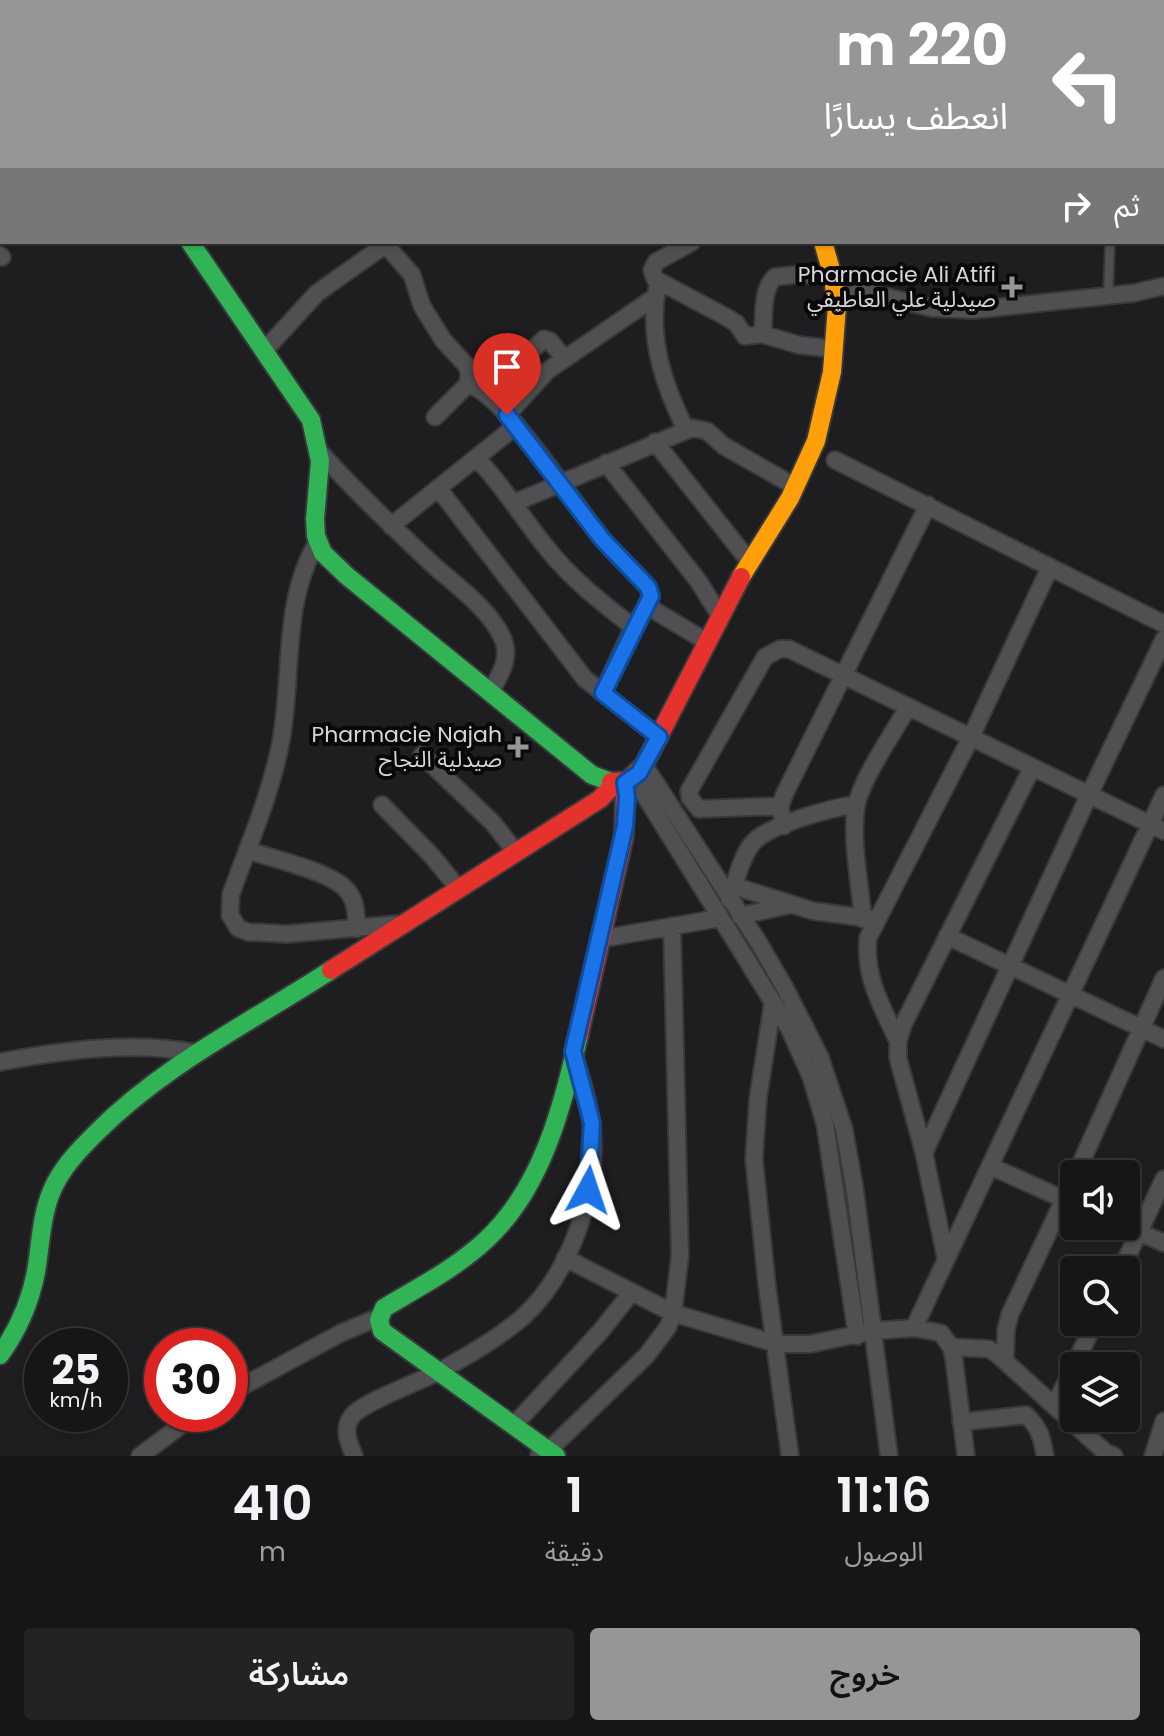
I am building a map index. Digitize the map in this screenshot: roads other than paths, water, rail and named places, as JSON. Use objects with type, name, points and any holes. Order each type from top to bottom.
[{"type":"street","points":[[264,351],[317,293],[386,244]]},
{"type":"street","points":[[388,244],[412,275],[422,306],[443,340],[469,371],[468,384],[435,417]]},
{"type":"street","points":[[686,430],[666,386],[656,347],[657,290],[652,275],[656,262],[688,244]]},
{"type":"street","points":[[0,1355],[27,1310],[43,1218],[63,1170],[141,1092],[197,1053],[256,1020],[630,777],[659,737],[749,561],[796,487],[816,441],[834,349],[837,306],[824,244]]},
{"type":"street","points":[[198,245],[311,420],[320,473],[315,513],[317,543],[306,561],[298,585],[282,737],[275,768],[228,905],[232,922],[248,932],[271,935],[403,924]]},
{"type":"street","points":[[764,334],[766,292],[771,281],[782,275],[833,277]]},
{"type":"street","points":[[837,306],[849,295],[866,292],[932,308],[973,310],[1108,296],[1164,286]]},
{"type":"street","points":[[657,290],[728,318],[745,336],[764,334],[799,345],[834,349]]},
{"type":"street","points":[[391,526],[477,459],[512,420],[538,379],[657,290]]},
{"type":"street","points":[[485,394],[544,339],[550,341],[564,358]]},
{"type":"street","points":[[468,384],[485,394],[512,420],[602,539],[648,587],[651,596],[647,606],[633,627],[603,693]]},
{"type":"street","points":[[514,503],[655,442],[697,428],[707,431],[724,446],[796,487]]},
{"type":"street","points":[[655,442],[749,561]]},
{"type":"street","points":[[318,450],[350,486],[486,614],[504,640],[506,661],[491,691]]},
{"type":"street","points":[[477,459],[497,479],[547,549],[602,603],[633,627]]},
{"type":"street","points":[[835,460],[1164,624]]},
{"type":"street","points":[[606,463],[699,582],[720,616]]},
{"type":"street","points":[[438,488],[585,679],[659,737]]},
{"type":"street","points":[[784,826],[780,806],[928,505]]},
{"type":"street","points":[[317,543],[347,576],[592,775],[608,783],[630,777]]},
{"type":"street","points":[[869,919],[970,739],[1050,567]]},
{"type":"street","points":[[647,606],[707,642]]},
{"type":"street","points":[[924,1153],[1164,639]]},
{"type":"street","points":[[780,806],[699,809],[690,798],[689,791],[765,657],[780,649],[797,652],[970,739],[1157,827]]},
{"type":"street","points":[[898,1041],[873,988],[868,970],[869,919],[855,825],[857,804],[866,782],[908,707]]},
{"type":"street","points":[[422,755],[493,823],[515,851]]},
{"type":"street","points":[[946,1259],[924,1153],[898,1058],[898,1041],[1032,768]]},
{"type":"street","points":[[630,777],[731,892],[740,916],[785,988],[820,1057],[837,1104],[851,1163],[865,1334]]},
{"type":"street","points":[[630,777],[789,1028],[806,1064],[825,1124],[889,1456]]},
{"type":"street","points":[[630,777],[625,826],[573,1051],[545,1149],[533,1177],[498,1228],[461,1261],[384,1308],[379,1317],[382,1331],[514,1425],[548,1454],[647,1355],[668,1327],[673,1313],[680,1256],[672,926]]},
{"type":"street","points":[[914,1328],[1070,995],[1157,827],[1164,795]]},
{"type":"street","points":[[731,892],[751,844],[763,834],[828,810],[857,804]]},
{"type":"street","points":[[382,805],[432,856],[458,888]]},
{"type":"street","points":[[247,850],[325,876],[343,886],[354,902],[357,929]]},
{"type":"street","points":[[731,892],[869,919]]},
{"type":"street","points":[[740,916],[789,905]]},
{"type":"street","points":[[600,939],[720,918]]},
{"type":"street","points":[[947,936],[1164,1039]]},
{"type":"street","points":[[1082,1160],[1164,978]]},
{"type":"street","points":[[773,1002],[758,1098],[754,1159],[790,1456]]},
{"type":"street","points":[[0,1062],[71,1051],[125,1047],[197,1053]]},
{"type":"street","points":[[354,1456],[346,1434],[347,1425],[357,1411],[438,1372],[483,1346],[524,1316],[543,1294],[565,1258],[579,1228],[592,1154],[592,1123],[573,1051]]},
{"type":"street","points":[[990,1166],[1060,1197]]},
{"type":"street","points":[[1140,1216],[1164,1179]]},
{"type":"street","points":[[1005,1361],[1010,1314],[1060,1218]]},
{"type":"street","points":[[1140,1232],[1164,1243]]},
{"type":"street","points":[[565,1258],[673,1313],[777,1344],[810,1344],[914,1328],[941,1333],[951,1347],[966,1456]]},
{"type":"street","points":[[514,1425],[599,1333],[632,1292]]},
{"type":"street","points":[[248,1383],[341,1333],[379,1317]]},
{"type":"street","points":[[1055,1405],[1088,1336]]},
{"type":"street","points":[[951,1347],[989,1349],[1105,1452],[1114,1456]]},
{"type":"street","points":[[961,1422],[1026,1415],[1037,1425],[1045,1456]]},
{"type":"street","points":[[1153,1456],[1164,1421]]},
{"type":"street","points":[[140,1456],[172,1432]]},
{"type":"lane","points":[[1108,296],[1110,244]]},
{"type":"place","name":"Pharmacie Ali Atifi صيدلية علي العاطيفي","points":[[1012,287]]},
{"type":"place","name":"Pharmacie Najah صيدلية النجاح","points":[[518,747]]}]
